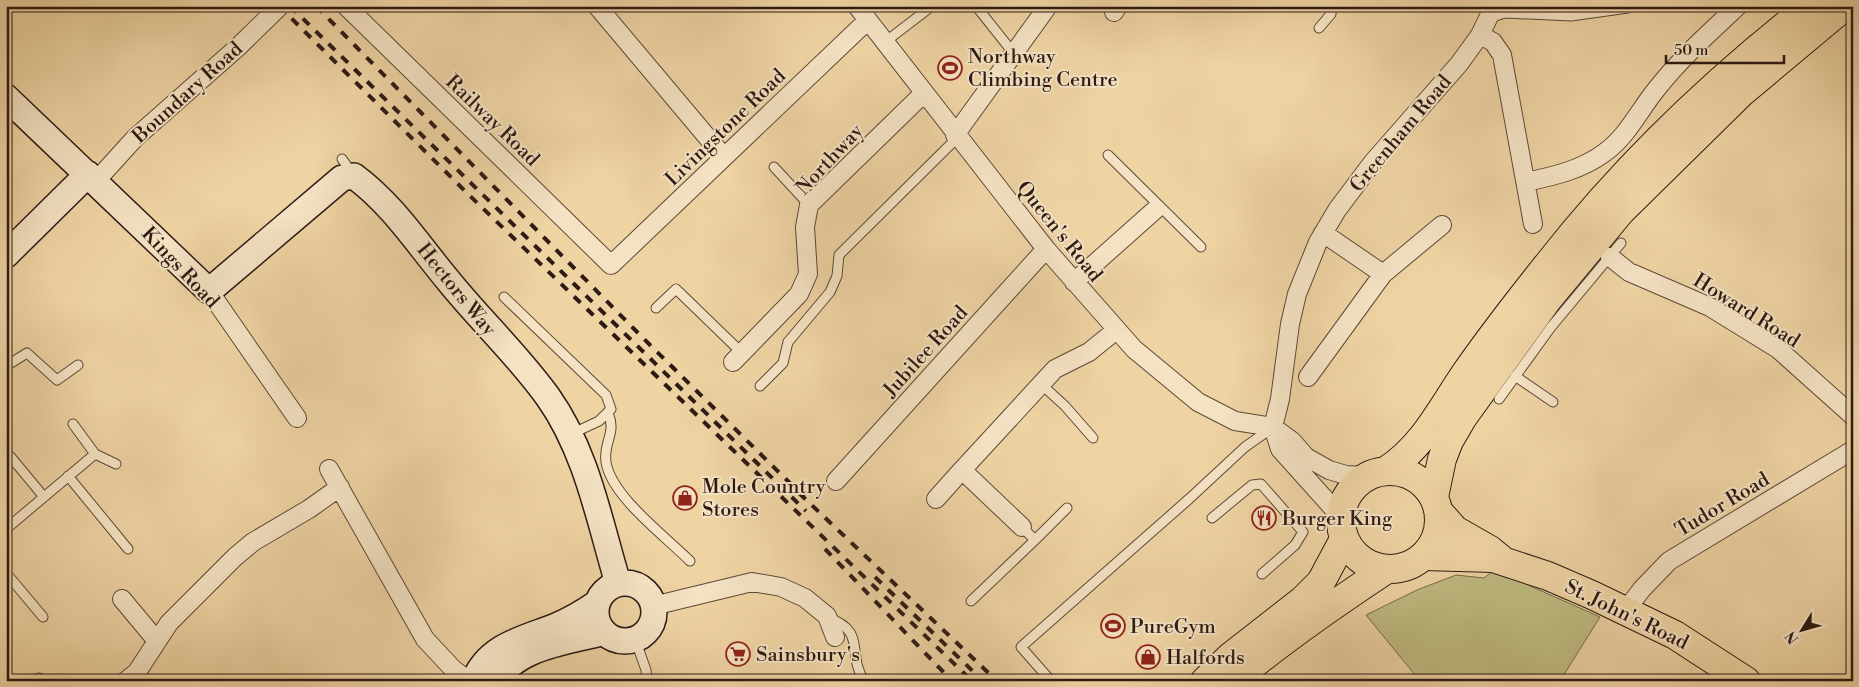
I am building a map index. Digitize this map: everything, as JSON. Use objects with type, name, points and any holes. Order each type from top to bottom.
[{"type":"main road","points":[[1205,681],[1230,657],[1303,600],[1321,582],[1343,528],[1346,498],[1351,489],[1405,459],[1420,443],[1481,352],[1579,226],[1695,104],[1763,43],[1810,6]]},
{"type":"main road","points":[[1343,528],[1351,550],[1361,560],[1373,566],[1387,569],[1407,566],[1424,556],[1437,536],[1436,505],[1442,459],[1449,441],[1463,417],[1548,299],[1621,211],[1741,93],[1846,6]]},
{"type":"main road","name":"Kings Road","points":[[11,106],[92,178],[209,291]]},
{"type":"main road","name":"Hectors Way","points":[[209,291],[342,178],[348,167],[395,213],[462,299],[548,397],[570,435],[589,478],[618,583]]},
{"type":"main road","name":"Boundary Road","points":[[6,255],[92,178]]},
{"type":"main road","points":[[1377,473],[1404,473],[1419,480],[1436,505]]},
{"type":"main road","name":"St. John's Road","points":[[1436,505],[1455,530],[1490,550],[1503,560]]},
{"type":"main road","name":"St. John's Road","points":[[1424,556],[1503,560],[1548,576],[1626,610],[1675,635],[1746,681]]},
{"type":"main road","points":[[1233,681],[1311,620],[1387,569]]},
{"type":"main road","points":[[482,671],[526,636],[565,622],[597,603],[605,590],[618,583],[628,583],[645,590],[653,606],[654,614],[648,630],[635,639],[618,640],[604,632],[597,622],[597,603]]},
{"type":"main road","points":[[482,671],[505,670],[533,653],[604,632]]},
{"type":"street","name":"Boundary Road","points":[[92,178],[238,47],[280,6]]},
{"type":"street","name":"Railway Road","points":[[346,6],[611,265]]},
{"type":"street","points":[[597,6],[724,157]]},
{"type":"street","points":[[956,136],[1048,6]]},
{"type":"street","points":[[1526,182],[1559,176],[1606,152],[1628,129],[1656,90],[1696,45],[1738,6]]},
{"type":"street","name":"Greenham Road","points":[[1272,428],[1280,399],[1290,324],[1297,294],[1305,269],[1323,233],[1373,162],[1443,84],[1480,35],[1491,12]]},
{"type":"street","name":"Livingstone Road","points":[[611,265],[724,157],[863,13]]},
{"type":"street","name":"Queen's Road","points":[[863,13],[956,136],[1046,249],[1115,331],[1146,360],[1198,402],[1235,421],[1272,428]]},
{"type":"street","points":[[1480,35],[1493,42],[1502,55],[1533,224]]},
{"type":"street","name":"Northway","points":[[737,357],[800,294],[808,274],[805,227],[809,205],[923,94]]},
{"type":"street","points":[[1074,282],[1158,207]]},
{"type":"street","points":[[1308,377],[1383,274],[1442,225]]},
{"type":"street","points":[[1323,233],[1383,274]]},
{"type":"street","name":"Jubilee Road","points":[[836,481],[1046,249]]},
{"type":"street","name":"Howard Road","points":[[1610,257],[1629,272],[1710,307],[1778,349],[1853,416]]},
{"type":"street","name":"Kings Road","points":[[209,291],[297,418]]},
{"type":"street","points":[[936,499],[1055,369],[1089,352],[1115,331]]},
{"type":"street","points":[[1272,428],[1292,441],[1306,457],[1317,464],[1346,475],[1377,473]]},
{"type":"street","points":[[1272,428],[1280,450],[1343,528]]},
{"type":"street","name":"Tudor Road","points":[[1626,610],[1642,589],[1669,561],[1853,450]]},
{"type":"street","points":[[329,469],[421,633],[431,647],[482,671]]},
{"type":"street","points":[[962,470],[1022,527]]},
{"type":"street","points":[[126,681],[137,672],[169,623],[241,552],[253,542],[279,528],[340,487]]},
{"type":"street","points":[[653,606],[752,582],[781,587],[805,598],[827,616],[835,637]]},
{"type":"street","points":[[122,599],[158,641]]},
{"type":"lane","points":[[885,42],[932,6]]},
{"type":"lane","points":[[976,6],[1015,55]]},
{"type":"lane","points":[[1319,28],[1332,14],[1332,6]]},
{"type":"lane","points":[[1491,12],[1571,16],[1628,8]]},
{"type":"lane","points":[[760,386],[783,363],[788,342],[830,292],[837,276],[839,255],[956,136]]},
{"type":"lane","points":[[1108,154],[1158,207],[1201,247]]},
{"type":"lane","points":[[774,167],[809,205]]},
{"type":"lane","points":[[1499,398],[1556,321],[1621,243]]},
{"type":"lane","points":[[656,308],[676,289],[737,357]]},
{"type":"lane","points":[[504,296],[606,395],[611,409],[608,413],[599,420],[570,435]]},
{"type":"lane","points":[[6,366],[27,353],[57,380],[78,366]]},
{"type":"lane","points":[[1515,376],[1553,402]]},
{"type":"lane","points":[[1041,384],[1065,406],[1093,438]]},
{"type":"lane","points":[[608,413],[613,428],[606,450],[606,462],[613,484],[690,561]]},
{"type":"lane","points":[[72,424],[95,454],[116,464]]},
{"type":"lane","points":[[1051,681],[1021,647],[1245,447],[1272,428]]},
{"type":"lane","points":[[6,529],[95,454]]},
{"type":"lane","points":[[10,456],[44,497]]},
{"type":"lane","points":[[68,476],[128,549]]},
{"type":"lane","points":[[1212,518],[1252,485],[1261,484],[1303,532],[1299,540],[1262,574]]},
{"type":"lane","points":[[971,601],[1067,508]]},
{"type":"lane","points":[[1022,527],[1035,540]]},
{"type":"lane","points":[[6,573],[43,618]]},
{"type":"lane","points":[[827,616],[843,622],[851,630],[860,674],[864,681]]},
{"type":"lane","points":[[635,639],[646,670],[647,681]]},
{"type":"shaded area","points":[[1494,570],[1600,617],[1560,681],[1420,681],[1366,615],[1417,590],[1456,575],[1484,578]]},
{"type":"railway","points":[[279,6],[468,194],[972,681]]},
{"type":"railway","points":[[290,6],[806,511]]},
{"type":"railway","points":[[316,6],[643,338],[804,497]]},
{"type":"railway","points":[[799,493],[997,681]]},
{"type":"railway","points":[[825,549],[952,681]]},
{"type":"railway","points":[[875,577],[983,681]]},
{"type":"place","name":"Northway Climbing Centre","points":[[950,68]]},
{"type":"place","name":"Mole Country Stores","points":[[685,498]]},
{"type":"place","name":"Burger King","points":[[1264,518]]},
{"type":"place","name":"PureGym","points":[[1113,626]]},
{"type":"place","name":"Sainsbury's","points":[[738,654]]},
{"type":"place","name":"Halfords","points":[[1148,657]]}]
